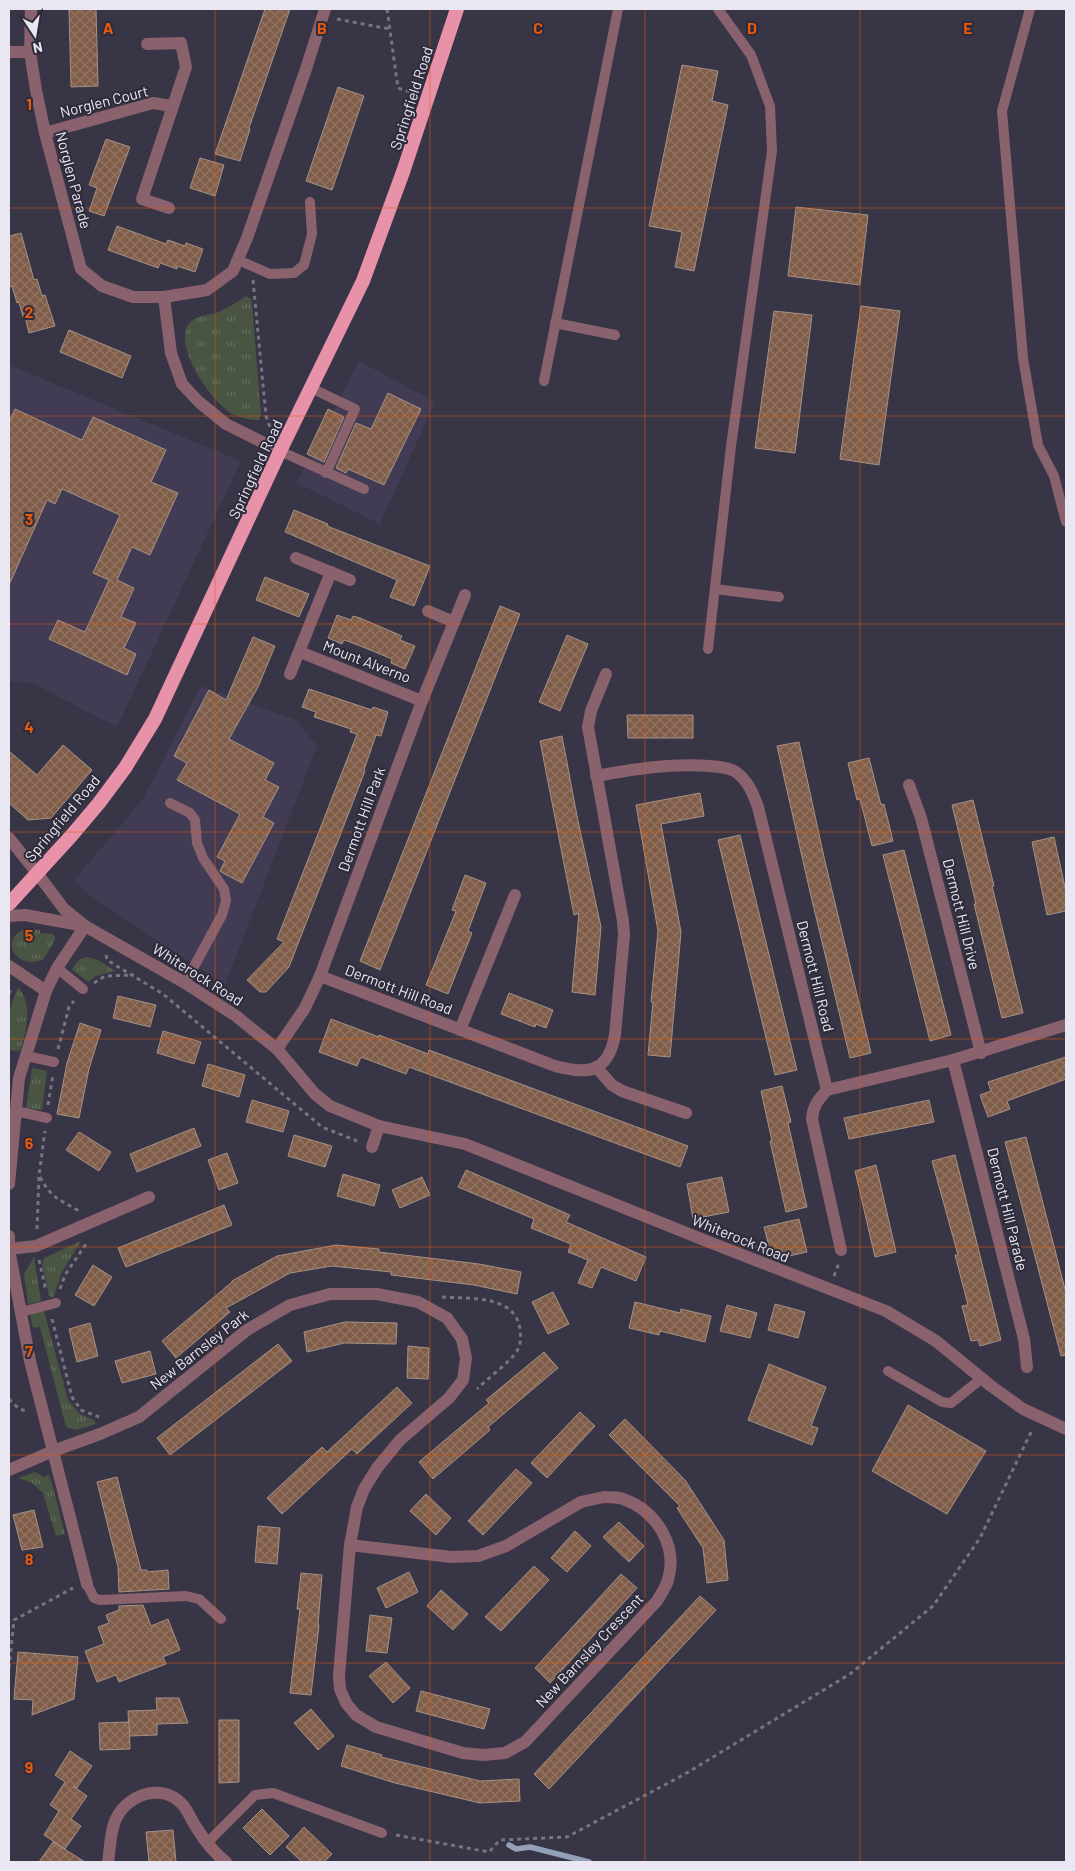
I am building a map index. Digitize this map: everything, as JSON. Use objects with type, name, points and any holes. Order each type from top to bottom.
[{"type":"highway","name":"Springfield Road","points":[[9,904],[72,835],[125,768],[155,719],[280,451],[363,281],[403,172],[457,9]]},
{"type":"street","name":"Norglen Parade","points":[[31,9],[30,52],[36,90],[45,133],[81,269],[102,286],[133,297],[164,297],[207,290],[235,266]]},
{"type":"street","points":[[235,266],[262,196],[324,13]]},
{"type":"street","points":[[147,44],[181,43],[186,68],[142,199],[169,208]]},
{"type":"street","points":[[9,52],[30,52]]},
{"type":"street","name":"Norglen Court","points":[[45,133],[153,103],[172,106]]},
{"type":"street","points":[[164,297],[171,354],[182,384],[199,402],[226,424],[280,451]]},
{"type":"street","points":[[296,558],[350,580]]},
{"type":"street","name":"Mount Alverno","points":[[290,674],[331,572]]},
{"type":"street","name":"Dermott Hill Park","points":[[277,1049],[305,1008],[320,976],[422,701],[465,595]]},
{"type":"street","points":[[428,611],[454,622]]},
{"type":"street","name":"Mount Alverno","points":[[300,652],[422,701]]},
{"type":"street","points":[[606,674],[588,719],[588,727],[620,903],[624,935],[612,1048],[608,1057],[596,1067],[612,1085],[622,1091],[686,1113]]},
{"type":"street","name":"Dermott Hill Road","points":[[596,776],[668,765],[731,769],[745,780],[752,790],[758,807],[827,1090]]},
{"type":"street","name":"Dermott Hill Drive","points":[[909,785],[921,818],[980,1053]]},
{"type":"street","name":"Whiterock Road","points":[[9,838],[64,909],[85,926],[185,983],[236,1016],[277,1049],[315,1094],[330,1106],[379,1126],[465,1144],[886,1311],[936,1342],[1023,1409],[1066,1429]]},
{"type":"street","points":[[460,1030],[515,895]]},
{"type":"street","points":[[9,916],[26,915],[85,926],[57,968],[46,991],[19,1078],[9,1184]]},
{"type":"street","points":[[9,966],[46,991]]},
{"type":"street","name":"Dermott Hill Road","points":[[320,976],[561,1068],[582,1071],[596,1067]]},
{"type":"street","points":[[841,1250],[812,1119],[813,1108],[817,1100],[827,1090],[980,1053],[1066,1025]]},
{"type":"street","name":"Dermott Hill Parade","points":[[953,1060],[1024,1339],[1027,1367]]},
{"type":"street","points":[[372,1147],[379,1126]]},
{"type":"street","points":[[87,1582],[30,1361],[9,1242],[36,1246],[149,1197]]},
{"type":"street","name":"New Barnsley Park","points":[[9,1470],[139,1417],[246,1330],[290,1305],[330,1294],[377,1294],[418,1302],[447,1318],[462,1339],[466,1358],[463,1380],[449,1398],[400,1440],[376,1468]]},
{"type":"street","name":"New Barnsley Crescent","points":[[350,1545],[451,1557],[478,1556],[506,1546],[581,1502],[604,1497],[623,1499],[654,1519],[666,1536],[670,1555],[668,1580],[651,1608],[525,1742],[505,1753],[483,1755],[462,1753],[376,1727],[356,1715],[346,1703],[340,1689],[339,1675],[350,1545],[357,1507],[364,1489],[376,1468]]},
{"type":"street","points":[[108,1862],[114,1824],[121,1811],[130,1801],[152,1792],[172,1796],[183,1805],[208,1844],[226,1862]]},
{"type":"lane","points":[[544,381],[618,9]]},
{"type":"lane","points":[[708,648],[731,446],[772,151],[770,106],[751,55],[718,9]]},
{"type":"lane","points":[[1030,9],[1002,111],[1023,358],[1038,446],[1054,476],[1066,522]]},
{"type":"lane","points":[[235,266],[270,274],[294,273],[304,265],[312,234],[310,202]]},
{"type":"lane","points":[[555,323],[616,335]]},
{"type":"lane","points":[[311,388],[355,409],[326,472]]},
{"type":"lane","points":[[280,451],[364,489]]},
{"type":"lane","points":[[715,589],[779,597]]},
{"type":"lane","points":[[170,803],[190,813],[195,820],[197,843],[203,858],[224,889],[226,901],[222,915],[185,983]]},
{"type":"lane","points":[[57,968],[83,989]]},
{"type":"lane","points":[[26,1056],[54,1062]]},
{"type":"lane","points":[[16,1112],[47,1118]]},
{"type":"lane","points":[[21,1312],[52,1304]]},
{"type":"lane","points":[[888,1370],[942,1402],[951,1403],[982,1379]]},
{"type":"lane","points":[[87,1582],[94,1598],[100,1600],[186,1596],[199,1599],[221,1619]]},
{"type":"lane","points":[[208,1844],[255,1795],[273,1793],[382,1833]]},
{"type":"path","points":[[387,9],[398,88],[428,98]]},
{"type":"path","points":[[324,13],[390,29]]},
{"type":"path","points":[[235,266],[252,280],[266,416],[280,451]]},
{"type":"path","points":[[103,937],[107,960],[164,994],[322,1127],[372,1147]]},
{"type":"path","points":[[118,1427],[81,1410],[72,1398],[52,1304],[36,1246],[39,1175],[54,1062],[69,1007],[83,989],[105,976],[134,975]]},
{"type":"path","points":[[39,1175],[47,1190],[57,1200],[96,1220],[87,1245],[65,1275],[52,1304]]},
{"type":"path","points":[[829,1290],[841,1250]]},
{"type":"path","points":[[418,1302],[433,1296],[497,1302],[509,1308],[519,1321],[522,1338],[516,1352],[472,1393],[449,1398]]},
{"type":"path","points":[[382,1833],[489,1852],[500,1840],[567,1837],[685,1774],[850,1674],[933,1606],[980,1538],[1038,1416]]},
{"type":"path","points":[[9,1668],[14,1620],[87,1582]]},
{"type":"shaded area","points":[[359,361],[435,402],[380,524],[297,483]]},
{"type":"shaded area","points":[[9,365],[241,461],[117,727],[32,683],[9,681]]},
{"type":"shaded area","points":[[201,686],[296,720],[317,746],[225,985],[86,893],[74,880],[143,799]]},
{"type":"green space","points":[[246,296],[251,299],[252,304],[261,415],[258,420],[247,419],[229,412],[212,396],[195,370],[185,344],[185,332],[193,319],[219,312]]},
{"type":"green space","points":[[25,929],[40,930],[40,933],[55,936],[55,940],[43,960],[24,961],[13,952],[13,939],[17,933]]},
{"type":"green space","points":[[88,957],[100,961],[115,971],[96,976],[88,982],[72,970],[78,961]]},
{"type":"green space","points":[[18,987],[23,994],[27,1010],[25,1035],[20,1051],[9,1050],[9,1011]]},
{"type":"green space","points":[[32,1068],[47,1071],[42,1110],[26,1108]]},
{"type":"green space","points":[[81,1241],[62,1272],[53,1298],[49,1296],[42,1264],[44,1258]]},
{"type":"green space","points":[[34,1257],[41,1301],[28,1304],[24,1274]]},
{"type":"green space","points":[[44,1311],[68,1400],[80,1414],[94,1420],[96,1424],[76,1430],[66,1427],[40,1327],[33,1328],[30,1314]]},
{"type":"green space","points":[[35,1472],[44,1477],[48,1474],[51,1480],[65,1534],[56,1536],[43,1493],[32,1483],[18,1478]]},
{"type":"building","points":[[69,9],[96,9],[98,86],[71,87]]},
{"type":"building","points":[[265,9],[290,9],[249,128],[240,161],[215,154]]},
{"type":"building","points":[[682,65],[718,71],[712,101],[728,105],[694,271],[675,267],[682,232],[649,226]]},
{"type":"building","points":[[338,87],[364,96],[332,190],[306,181]]},
{"type":"building","points":[[106,139],[130,147],[104,216],[89,211],[97,188],[89,185]]},
{"type":"building","points":[[200,158],[224,165],[215,196],[190,188]]},
{"type":"building","points":[[796,207],[868,215],[860,285],[788,276]]},
{"type":"building","points":[[117,226],[166,244],[168,240],[185,246],[186,243],[203,249],[195,272],[177,266],[177,269],[160,263],[158,268],[108,250]]},
{"type":"building","points":[[21,233],[34,280],[37,279],[42,296],[45,295],[55,326],[29,333],[19,302],[17,303],[12,286],[9,287],[9,236]]},
{"type":"building","points":[[861,306],[900,311],[879,465],[840,459]]},
{"type":"building","points":[[774,311],[812,315],[795,453],[755,448]]},
{"type":"building","points":[[69,330],[131,356],[122,378],[60,352]]},
{"type":"building","points":[[388,393],[421,409],[384,485],[348,469],[346,473],[336,468],[356,423],[371,429]]},
{"type":"building","points":[[15,409],[82,440],[93,417],[166,450],[151,482],[178,493],[150,555],[132,547],[117,580],[134,588],[121,617],[136,623],[124,648],[136,654],[127,675],[49,639],[58,620],[85,632],[109,580],[93,573],[120,515],[62,489],[55,504],[47,500],[9,585],[9,422]]},
{"type":"building","points":[[328,409],[344,417],[324,462],[307,454]]},
{"type":"building","points":[[294,510],[328,524],[327,526],[430,566],[414,606],[390,597],[397,580],[285,532]]},
{"type":"building","points":[[265,577],[309,594],[299,617],[256,600]]},
{"type":"building","points":[[500,606],[520,614],[380,970],[360,961]]},
{"type":"building","points":[[337,615],[351,620],[353,616],[360,618],[402,636],[400,640],[415,646],[405,669],[391,663],[392,659],[358,645],[344,640],[342,644],[328,638]]},
{"type":"building","points":[[567,635],[588,644],[560,711],[539,702]]},
{"type":"building","points":[[253,637],[275,646],[258,687],[229,739],[274,763],[265,780],[279,787],[263,817],[274,823],[242,883],[220,871],[225,861],[217,857],[240,814],[177,780],[187,763],[174,756],[209,690],[226,700]]},
{"type":"building","points":[[309,689],[372,710],[373,707],[388,712],[381,736],[376,735],[365,771],[289,967],[266,992],[260,992],[247,980],[284,942],[277,939],[357,734],[350,732],[351,729],[314,717],[316,712],[302,707]]},
{"type":"building","points":[[627,715],[693,715],[693,738],[628,738]]},
{"type":"building","points":[[562,736],[601,927],[595,995],[572,992],[579,913],[574,915],[540,741]]},
{"type":"building","points":[[799,742],[824,857],[871,1053],[850,1058],[777,746]]},
{"type":"building","points":[[63,745],[92,770],[51,818],[28,820],[9,803],[9,751],[37,775]]},
{"type":"building","points":[[869,758],[881,805],[884,804],[893,841],[872,846],[860,799],[857,800],[848,763]]},
{"type":"building","points":[[700,793],[704,816],[661,824],[681,932],[670,1057],[648,1055],[658,931],[636,805]]},
{"type":"building","points":[[973,800],[1023,1013],[1002,1018],[952,805]]},
{"type":"building","points":[[740,835],[797,1070],[775,1075],[718,840]]},
{"type":"building","points":[[1054,837],[1066,892],[1066,911],[1047,915],[1032,842]]},
{"type":"building","points":[[904,850],[951,1035],[930,1041],[883,855]]},
{"type":"building","points":[[465,875],[486,883],[468,931],[472,933],[448,994],[426,985],[456,911],[452,910]]},
{"type":"building","points":[[509,993],[553,1010],[546,1028],[536,1024],[535,1027],[501,1014]]},
{"type":"building","points":[[118,996],[156,1005],[150,1027],[113,1018]]},
{"type":"building","points":[[331,1019],[428,1054],[429,1050],[688,1146],[680,1167],[409,1067],[406,1074],[361,1057],[357,1066],[319,1052]]},
{"type":"building","points":[[80,1023],[101,1030],[89,1069],[79,1118],[57,1114],[67,1063]]},
{"type":"building","points":[[163,1031],[201,1042],[194,1064],[157,1053]]},
{"type":"building","points":[[1066,1057],[1066,1079],[1007,1101],[1010,1109],[988,1117],[980,1095],[991,1091],[988,1082]]},
{"type":"building","points":[[208,1064],[245,1075],[239,1097],[202,1086]]},
{"type":"building","points":[[782,1086],[791,1122],[788,1123],[807,1207],[786,1212],[761,1091]]},
{"type":"building","points":[[252,1100],[289,1111],[283,1132],[246,1122]]},
{"type":"building","points":[[929,1100],[934,1122],[849,1139],[844,1118]]},
{"type":"building","points":[[194,1128],[201,1146],[137,1172],[130,1154]]},
{"type":"building","points":[[79,1132],[111,1152],[99,1171],[66,1150]]},
{"type":"building","points":[[294,1135],[332,1146],[325,1167],[288,1156]]},
{"type":"building","points":[[1026,1137],[1066,1293],[1066,1355],[1061,1356],[1005,1142]]},
{"type":"building","points":[[227,1153],[238,1183],[219,1190],[208,1160]]},
{"type":"building","points":[[955,1155],[1001,1340],[980,1346],[978,1340],[971,1341],[962,1306],[968,1305],[955,1255],[958,1255],[932,1161]]},
{"type":"building","points":[[876,1165],[896,1252],[875,1257],[855,1171]]},
{"type":"building","points":[[466,1170],[570,1215],[566,1222],[646,1257],[636,1281],[601,1267],[592,1288],[578,1283],[588,1260],[568,1252],[571,1244],[531,1228],[534,1219],[458,1187]]},
{"type":"building","points":[[343,1174],[380,1185],[374,1206],[337,1196]]},
{"type":"building","points":[[422,1177],[430,1195],[400,1208],[392,1190]]},
{"type":"building","points":[[722,1177],[729,1212],[693,1219],[687,1184]]},
{"type":"building","points":[[224,1205],[232,1225],[126,1267],[118,1248]]},
{"type":"building","points":[[799,1219],[807,1252],[772,1258],[764,1227]]},
{"type":"building","points":[[336,1245],[379,1249],[379,1252],[479,1264],[521,1272],[517,1294],[474,1285],[391,1275],[391,1272],[332,1266],[290,1273],[226,1308],[230,1312],[176,1358],[162,1341],[232,1281],[277,1256]]},
{"type":"building","points":[[93,1265],[112,1277],[94,1306],[75,1295]]},
{"type":"building","points":[[553,1292],[569,1324],[548,1334],[532,1302]]},
{"type":"building","points":[[635,1302],[680,1313],[681,1309],[711,1316],[705,1342],[660,1331],[659,1335],[629,1328]]},
{"type":"building","points":[[775,1304],[805,1312],[798,1338],[768,1330]]},
{"type":"building","points":[[727,1305],[757,1313],[750,1338],[720,1331]]},
{"type":"building","points":[[345,1322],[397,1323],[396,1344],[344,1343],[307,1352],[304,1332]]},
{"type":"building","points":[[90,1323],[98,1356],[77,1362],[69,1329]]},
{"type":"building","points":[[278,1344],[292,1361],[170,1455],[157,1438]]},
{"type":"building","points":[[408,1346],[429,1348],[428,1379],[407,1378]]},
{"type":"building","points":[[150,1351],[156,1374],[122,1383],[115,1361]]},
{"type":"building","points":[[544,1352],[558,1368],[488,1427],[490,1430],[433,1479],[419,1462],[489,1403],[486,1400]]},
{"type":"building","points":[[769,1364],[826,1387],[811,1426],[818,1428],[812,1445],[748,1420]]},
{"type":"building","points":[[397,1387],[412,1403],[357,1454],[352,1449],[282,1514],[267,1498],[322,1447],[327,1452]]},
{"type":"building","points":[[908,1405],[986,1451],[947,1514],[872,1471]]},
{"type":"building","points":[[580,1412],[595,1426],[547,1478],[531,1463]]},
{"type":"building","points":[[625,1419],[685,1480],[724,1540],[728,1580],[707,1583],[703,1548],[677,1508],[680,1506],[609,1435]]},
{"type":"building","points":[[516,1469],[532,1483],[483,1535],[468,1521]]},
{"type":"building","points":[[117,1477],[141,1570],[147,1570],[147,1572],[168,1570],[169,1589],[119,1592],[118,1567],[97,1482]]},
{"type":"building","points":[[426,1494],[451,1518],[436,1535],[410,1511]]},
{"type":"building","points":[[34,1510],[43,1547],[22,1550],[13,1515]]},
{"type":"building","points":[[619,1522],[644,1546],[629,1562],[603,1537]]},
{"type":"building","points":[[258,1526],[280,1528],[277,1564],[255,1562]]},
{"type":"building","points":[[575,1531],[591,1546],[567,1572],[551,1558]]},
{"type":"building","points":[[534,1566],[549,1580],[501,1631],[485,1617]]},
{"type":"building","points":[[409,1572],[418,1592],[386,1608],[377,1588]]},
{"type":"building","points":[[301,1573],[322,1575],[319,1625],[311,1695],[290,1693],[300,1609],[297,1609]]},
{"type":"building","points":[[621,1574],[637,1588],[550,1683],[535,1668]]},
{"type":"building","points":[[441,1590],[468,1614],[453,1630],[427,1606]]},
{"type":"building","points":[[700,1596],[716,1610],[549,1789],[534,1774]]},
{"type":"building","points":[[143,1605],[151,1626],[168,1619],[180,1650],[163,1657],[166,1664],[119,1682],[116,1675],[97,1682],[85,1651],[104,1644],[98,1627],[109,1623],[106,1615],[119,1610],[119,1606]]},
{"type":"building","points":[[370,1615],[392,1618],[387,1653],[366,1651]]},
{"type":"building","points":[[18,1652],[78,1657],[74,1699],[32,1715],[33,1700],[14,1699]]},
{"type":"building","points":[[386,1662],[410,1688],[393,1703],[369,1676]]},
{"type":"building","points":[[421,1691],[490,1709],[484,1729],[416,1711]]},
{"type":"building","points":[[156,1698],[179,1698],[188,1723],[157,1724],[157,1735],[129,1736],[128,1711],[157,1710]]},
{"type":"building","points":[[311,1709],[334,1736],[318,1750],[294,1723]]},
{"type":"building","points":[[219,1720],[239,1720],[239,1782],[219,1783]]},
{"type":"building","points":[[129,1722],[130,1749],[100,1750],[99,1723]]},
{"type":"building","points":[[347,1745],[382,1755],[381,1757],[480,1781],[519,1779],[520,1801],[480,1803],[395,1783],[341,1766]]},
{"type":"building","points":[[70,1751],[92,1766],[76,1788],[87,1796],[71,1819],[81,1826],[65,1849],[44,1835],[59,1811],[50,1805],[65,1782],[55,1775]]},
{"type":"building","points":[[262,1809],[289,1836],[270,1855],[243,1828]]},
{"type":"building","points":[[304,1827],[332,1854],[324,1862],[302,1862],[286,1847]]},
{"type":"building","points":[[173,1830],[176,1862],[149,1862],[146,1832]]},
{"type":"building","points":[[53,1842],[85,1862],[39,1862]]},
{"type":"waterway","points":[[509,1845],[516,1849],[530,1847],[589,1862]]}]
